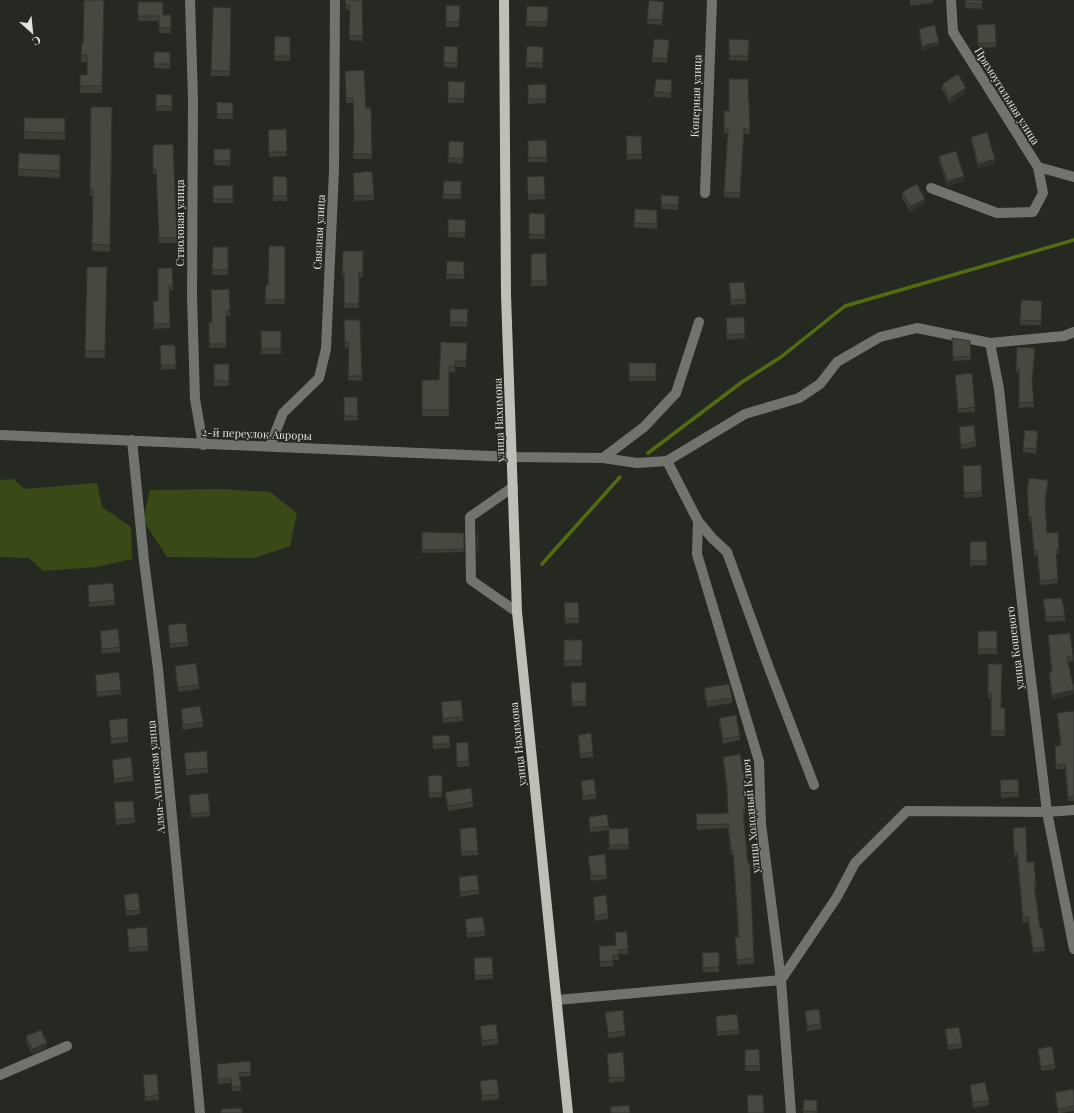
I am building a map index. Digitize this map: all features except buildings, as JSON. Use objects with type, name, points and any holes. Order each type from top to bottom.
[{"type":"main road","name":"улица Нахимова","points":[[504,0],[506,295],[513,457],[517,612],[568,1113]]},
{"type":"street","name":"Стволовая улица","points":[[190,0],[193,100],[192,305],[195,400],[203,445]]},
{"type":"street","name":"Связная улица","points":[[270,446],[283,413],[319,378],[326,349],[334,170],[334,0]]},
{"type":"street","name":"Коперная улица","points":[[704,193],[712,0]]},
{"type":"street","name":"Прямоугольная улица","points":[[951,0],[953,32],[1038,167]]},
{"type":"street","points":[[931,188],[997,213],[1033,212],[1043,193],[1038,167],[1074,176]]},
{"type":"street","points":[[603,458],[644,427],[676,393],[698,322]]},
{"type":"street","points":[[667,461],[745,414],[799,398],[820,384],[837,362],[880,337],[917,328],[990,343],[1064,336],[1074,332]]},
{"type":"street","name":"улица Кошевого","points":[[990,343],[999,389],[1024,622],[1048,812],[1074,949]]},
{"type":"street","name":"2-й переулок Авроры","points":[[0,435],[132,440],[203,445],[270,446],[513,457],[603,458],[636,463],[667,461]]},
{"type":"street","name":"Алма-Атинская улица","points":[[132,440],[144,561],[158,669],[200,1113]]},
{"type":"street","name":"улица Холодный Ключ","points":[[667,461],[698,521],[697,554],[759,761],[761,824],[780,980],[790,1113]]},
{"type":"street","points":[[513,487],[470,517],[471,580],[517,612]]},
{"type":"street","points":[[698,521],[712,538],[727,552],[768,668],[814,785]]},
{"type":"street","points":[[556,1000],[780,980],[837,897],[855,862],[907,812],[1048,812],[1074,810]]},
{"type":"street","points":[[0,1075],[67,1046]]},
{"type":"green space","points":[[13,479],[25,489],[97,483],[102,507],[131,527],[132,559],[97,567],[43,571],[29,558],[0,557],[0,480]]},
{"type":"green space","points":[[222,489],[270,492],[297,513],[290,546],[254,558],[167,557],[143,520],[150,490]]},
{"type":"waterway","points":[[648,453],[742,382],[781,357],[845,306],[1074,240]]},
{"type":"waterway","points":[[542,564],[620,477]]}]
